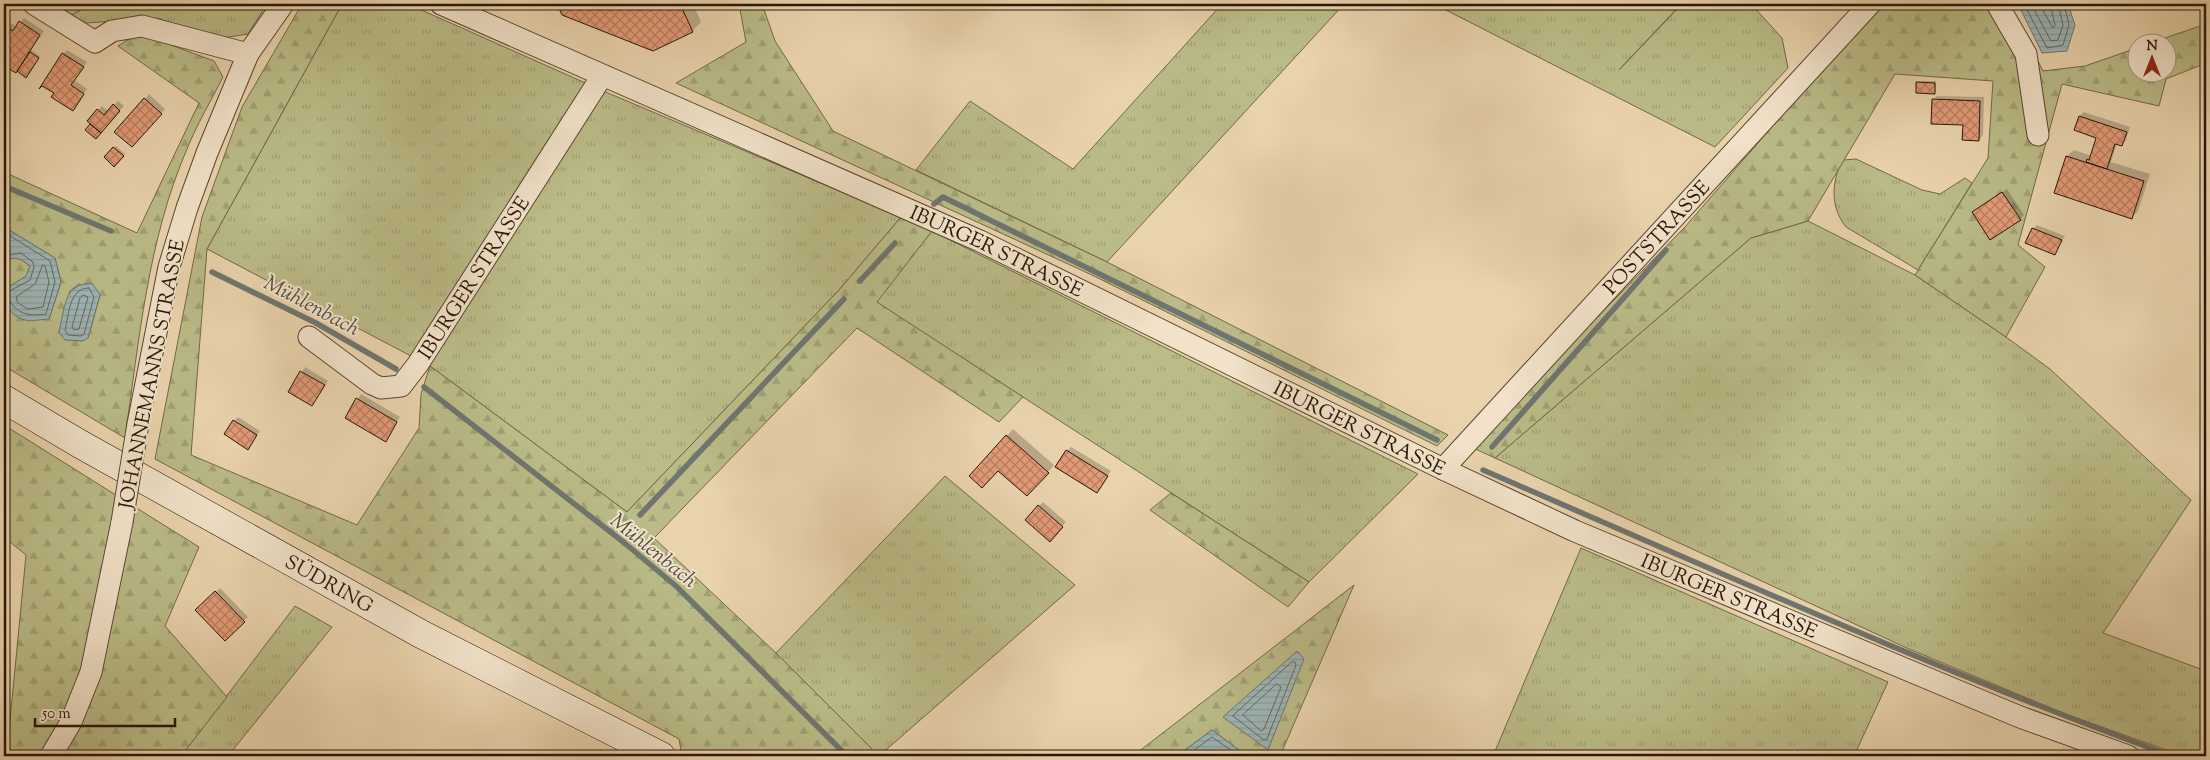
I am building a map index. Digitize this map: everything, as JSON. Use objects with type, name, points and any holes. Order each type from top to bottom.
[{"type":"main road","name":"SÜDRING","points":[[4,399],[80,444],[421,634],[661,756]]},
{"type":"street","points":[[34,4],[95,42],[112,31],[142,26],[248,54]]},
{"type":"street","name":"JOHANNEMANNS STRASSE","points":[[51,756],[71,722],[91,672],[122,522],[138,424],[169,267],[206,153],[248,54],[283,4]]},
{"type":"street","name":"IBURGER STRASSE","points":[[441,4],[980,241],[1443,469],[1584,535],[2020,717],[2128,756]]},
{"type":"street","name":"POSTSTRASSE","points":[[1443,469],[1870,4]]},
{"type":"street","points":[[1997,4],[2026,54],[2038,135]]},
{"type":"street","name":"IBURGER STRASSE","points":[[309,337],[372,384],[381,388],[401,386],[418,364],[602,76]]},
{"type":"green space","points":[[51,4],[91,4],[70,16]]},
{"type":"green space","points":[[91,4],[267,4],[248,34],[216,39],[158,18],[86,23],[70,16]]},
{"type":"green space","points":[[302,4],[342,4],[207,249],[191,455],[357,525],[419,428],[421,394],[430,366],[627,512],[839,290],[901,217],[932,231],[877,302],[1023,397],[999,422],[857,328],[654,538],[776,653],[879,756],[682,756],[679,739],[155,459],[202,217],[242,107]]},
{"type":"green space","points":[[342,4],[408,4],[608,93],[901,217],[839,290],[627,512],[430,366],[207,249]]},
{"type":"green space","points":[[739,4],[762,4],[775,41],[833,131],[1107,262],[1448,435],[1437,446],[1094,276],[676,83],[746,42]]},
{"type":"green space","points":[[1222,4],[1344,4],[1107,262],[916,170],[970,101],[1073,169]]},
{"type":"green space","points":[[1434,4],[1681,4],[1619,70],[1682,4],[1751,4],[1782,38],[1788,68],[1715,147]]},
{"type":"green space","points":[[1879,4],[2009,4],[2043,71],[2085,66],[2128,51],[2128,82],[2165,82],[2159,106],[2062,84],[2018,245],[2045,267],[2006,337],[1915,275],[1988,158],[1993,81],[1895,74],[1808,221],[1751,238],[1495,458],[1471,447],[1684,228]]},
{"type":"green space","points":[[2206,24],[2206,63],[2178,74],[2178,34]]},
{"type":"green space","points":[[139,33],[214,61],[223,77],[191,140],[163,218],[140,328],[125,438],[4,366],[4,300],[10,311],[49,319],[61,282],[55,258],[4,227],[4,172],[137,233],[199,103],[118,46]],"holes":[[[79,284],[100,295],[88,338],[59,332],[70,291]]]},
{"type":"green space","points":[[1856,159],[1922,190],[1940,194],[1965,178],[1972,183],[1918,270],[1846,227],[1841,219],[1835,203],[1834,185],[1836,177],[1843,160]]},
{"type":"green space","points":[[1808,221],[1915,275],[2050,369],[2191,500],[2103,633],[2206,671],[2206,756],[2183,756],[2063,713],[1909,649],[1495,458],[1751,238]]},
{"type":"green space","points":[[932,231],[1418,474],[1309,582],[876,302]]},
{"type":"green space","points":[[10,258],[19,258],[30,266],[27,276],[5,289],[4,294],[4,262]]},
{"type":"green space","points":[[4,425],[199,547],[165,626],[227,697],[181,756],[4,756],[4,739],[9,731],[26,555],[4,537]]},
{"type":"green space","points":[[945,476],[1075,585],[879,756],[776,653]]},
{"type":"green space","points":[[1171,493],[1309,582],[1288,607],[1150,510]]},
{"type":"green space","points":[[1581,548],[1888,682],[1854,756],[1493,756]]},
{"type":"green space","points":[[1354,585],[1280,756],[1247,756],[1212,730],[1177,756],[1133,756]]},
{"type":"green space","points":[[295,606],[332,627],[228,756],[181,756]]},
{"type":"water","points":[[2018,4],[2068,4],[2075,25],[2067,51],[2042,53]]},
{"type":"water","points":[[4,227],[55,258],[61,282],[49,319],[25,320],[11,312],[6,304],[4,299],[5,289],[26,276],[30,266],[24,261],[15,258],[4,262]]},
{"type":"water","points":[[92,283],[100,295],[88,338],[83,341],[65,340],[59,332],[67,299],[75,288],[83,284]]},
{"type":"water","points":[[1297,651],[1304,659],[1268,750],[1223,717]]},
{"type":"water","points":[[1212,730],[1247,756],[1177,756]]},
{"type":"building","points":[[557,4],[680,4],[693,32],[653,51],[562,15]]},
{"type":"building","points":[[19,21],[40,35],[16,73],[4,66],[6,53],[4,51],[4,29],[6,26],[13,31]]},
{"type":"building","points":[[30,52],[39,58],[26,78],[17,71]]},
{"type":"building","points":[[62,53],[84,67],[71,85],[84,94],[73,111],[51,97],[54,93],[42,86],[39,89]]},
{"type":"building","points":[[1916,82],[1935,83],[1935,94],[1916,93]]},
{"type":"building","points":[[144,98],[162,114],[132,147],[114,132]]},
{"type":"building","points":[[1932,99],[1980,101],[1979,141],[1962,140],[1963,125],[1931,124]]},
{"type":"building","points":[[113,104],[120,111],[101,133],[87,121],[97,109],[104,115]]},
{"type":"building","points":[[2079,116],[2127,132],[2122,146],[2115,144],[2107,169],[2086,162],[2087,159],[2089,160],[2096,138],[2074,130]]},
{"type":"building","points":[[90,124],[101,133],[96,139],[85,130]]},
{"type":"building","points":[[113,147],[124,156],[114,167],[104,157]]},
{"type":"building","points":[[2066,156],[2144,181],[2132,219],[2054,193]]},
{"type":"building","points":[[2002,192],[2021,220],[1990,240],[1972,212]]},
{"type":"building","points":[[2032,228],[2062,240],[2055,255],[2025,243]]},
{"type":"building","points":[[300,371],[325,385],[312,406],[288,392]]},
{"type":"building","points":[[356,398],[397,422],[386,442],[345,418]]},
{"type":"building","points":[[233,420],[257,435],[248,450],[224,434]]},
{"type":"building","points":[[1006,435],[1049,473],[1027,496],[998,471],[982,488],[969,476]]},
{"type":"building","points":[[1066,450],[1108,476],[1097,493],[1055,467]]},
{"type":"building","points":[[1038,505],[1063,527],[1050,542],[1025,520]]},
{"type":"building","points":[[215,591],[245,622],[225,641],[195,610]]},
{"type":"waterway","name":"Mühlenbach","points":[[4,186],[111,231]]},
{"type":"waterway","points":[[934,204],[943,197],[1437,440]]},
{"type":"waterway","points":[[860,281],[895,243]]},
{"type":"waterway","points":[[1492,447],[1666,250]]},
{"type":"waterway","name":"Mühlenbach","points":[[212,272],[316,323],[396,369]]},
{"type":"waterway","points":[[640,515],[844,299]]},
{"type":"waterway","name":"Mühlenbach","points":[[424,387],[622,541],[676,586],[847,756]]},
{"type":"waterway","points":[[1483,470],[1740,582],[1912,654],[2172,756]]}]
